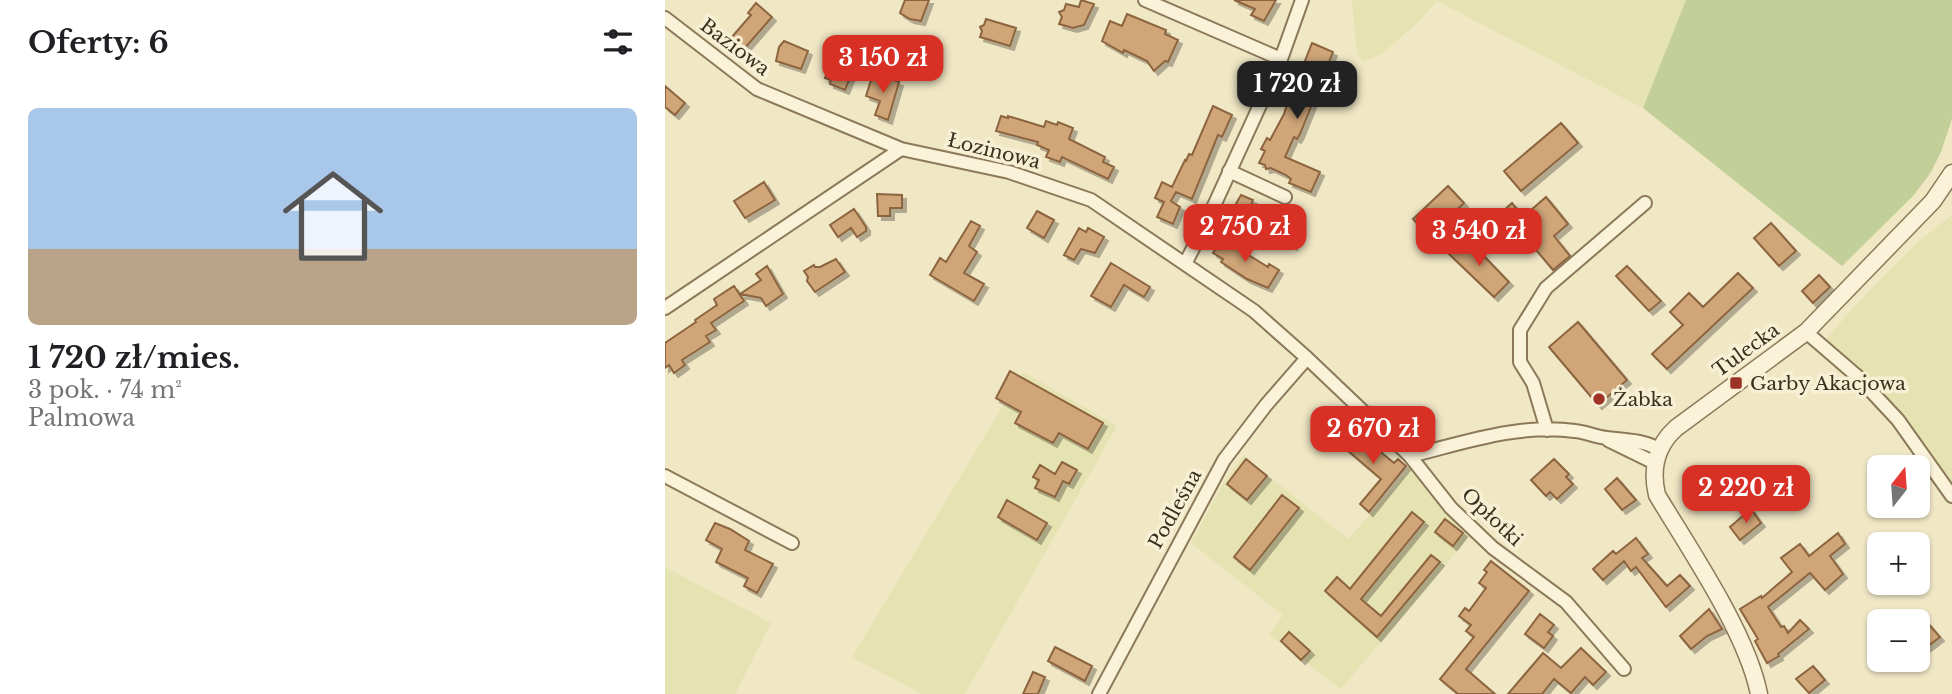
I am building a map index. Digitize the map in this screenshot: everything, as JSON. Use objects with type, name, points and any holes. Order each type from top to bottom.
[{"type":"street","points":[[1185,264],[1281,59],[1303,0]]},
{"type":"street","points":[[1149,1],[1281,59]]},
{"type":"street","name":"Baziowa","points":[[665,19],[757,89],[901,149]]},
{"type":"street","points":[[665,307],[901,149]]},
{"type":"street","name":"Łozinowa","points":[[901,149],[1009,172],[1091,200],[1254,311],[1307,358]]},
{"type":"street","points":[[1229,172],[1285,197]]},
{"type":"street","name":"Tulecka","points":[[1657,456],[1676,428],[1806,332],[1933,201],[1952,173]]},
{"type":"street","points":[[1547,430],[1533,383],[1520,362],[1520,330],[1546,288],[1645,203]]},
{"type":"street","points":[[1806,332],[1857,376],[1898,420],[1952,496]]},
{"type":"street","name":"Opłotki","points":[[1307,358],[1410,456],[1451,508],[1493,548],[1566,602],[1624,669]]},
{"type":"street","name":"Podleśna","points":[[1099,694],[1224,460],[1266,405],[1307,358]]},
{"type":"street","points":[[1410,456],[1500,434],[1547,430],[1574,430],[1605,438],[1631,439],[1657,456],[1654,484],[1657,495],[1733,625],[1759,694]]},
{"type":"street","points":[[665,476],[792,543]]},
{"type":"shaded area","points":[[1352,0],[1686,0],[1643,108],[1437,1],[1382,54],[1363,61],[1357,53]]},
{"type":"shaded area","points":[[1952,215],[1952,492],[1930,461],[1930,455],[1926,455],[1881,392],[1849,359],[1824,342],[1852,309],[1918,242]]},
{"type":"shaded area","points":[[1023,372],[1117,426],[965,694],[922,694],[852,657]]},
{"type":"shaded area","points":[[1243,456],[1348,539],[1411,468],[1469,537],[1341,689],[1269,635],[1283,615],[1191,543],[1224,482]]},
{"type":"shaded area","points":[[665,567],[771,623],[735,694],[665,694]]},
{"type":"green space","points":[[1686,0],[1952,0],[1952,119],[1941,152],[1931,172],[1914,195],[1842,266],[1643,108]]},
{"type":"building","points":[[905,0],[929,0],[921,21],[900,13]]},
{"type":"building","points":[[1081,0],[1094,4],[1084,25],[1073,28],[1059,24],[1062,17],[1059,12],[1064,10],[1066,4],[1079,7]]},
{"type":"building","points":[[1234,0],[1276,0],[1264,21],[1251,15],[1255,9]]},
{"type":"building","points":[[756,3],[772,17],[744,49],[731,38],[751,15],[748,13]]},
{"type":"building","points":[[1127,14],[1166,30],[1165,34],[1178,40],[1168,62],[1165,61],[1154,71],[1147,61],[1124,50],[1123,53],[1102,41],[1110,21],[1122,26]]},
{"type":"building","points":[[986,19],[1016,28],[1010,46],[980,37],[980,27]]},
{"type":"building","points":[[784,41],[808,51],[801,69],[776,61],[779,47]]},
{"type":"building","points":[[1312,43],[1333,52],[1300,134],[1297,139],[1294,137],[1285,157],[1320,172],[1311,192],[1289,183],[1291,179],[1286,175],[1271,168],[1266,169],[1265,165],[1259,163],[1265,151],[1261,149],[1267,138],[1270,140],[1284,114]]},
{"type":"building","points":[[838,62],[854,68],[845,90],[830,84],[831,80],[825,78],[830,63],[836,66]]},
{"type":"building","points":[[883,76],[899,82],[888,120],[875,115],[880,101],[866,96],[872,77],[881,80]]},
{"type":"building","points":[[665,86],[685,103],[675,115],[665,107]]},
{"type":"building","points":[[1213,106],[1232,115],[1222,137],[1218,135],[1192,199],[1176,192],[1171,201],[1180,207],[1173,224],[1157,217],[1164,202],[1155,198],[1162,182],[1172,187],[1185,160],[1189,154],[1192,155]]},
{"type":"building","points":[[1001,116],[1044,127],[1046,121],[1073,128],[1069,139],[1105,157],[1103,162],[1114,167],[1108,179],[1062,157],[1060,162],[1046,157],[1049,150],[1037,145],[1038,142],[996,131]]},
{"type":"building","points":[[1561,123],[1578,143],[1521,191],[1504,171]]},
{"type":"building","points":[[764,182],[775,200],[745,218],[734,201]]},
{"type":"building","points":[[1448,186],[1464,203],[1429,236],[1413,219]]},
{"type":"building","points":[[877,194],[902,195],[902,208],[890,208],[890,216],[878,216]]},
{"type":"building","points":[[1241,195],[1253,200],[1245,224],[1229,216]]},
{"type":"building","points":[[1546,197],[1568,224],[1554,236],[1570,256],[1553,270],[1503,211],[1512,203],[1523,217]]},
{"type":"building","points":[[854,209],[866,231],[857,237],[851,228],[838,237],[830,225]]},
{"type":"building","points":[[1037,211],[1054,220],[1044,238],[1027,228]]},
{"type":"building","points":[[1280,218],[1301,228],[1293,246],[1272,236]]},
{"type":"building","points":[[971,221],[980,226],[969,246],[977,252],[964,273],[984,284],[974,301],[930,275],[940,258],[946,262]]},
{"type":"building","points":[[1771,223],[1796,251],[1779,266],[1754,238]]},
{"type":"building","points":[[1079,228],[1086,232],[1088,228],[1104,237],[1095,253],[1081,249],[1074,260],[1064,255]]},
{"type":"building","points":[[1225,235],[1242,251],[1268,267],[1269,264],[1279,270],[1268,288],[1247,279],[1221,262],[1223,259],[1213,253]]},
{"type":"building","points":[[1464,240],[1477,253],[1479,251],[1509,282],[1494,297],[1449,254]]},
{"type":"building","points":[[836,259],[845,272],[815,292],[804,271],[814,265],[820,267]]},
{"type":"building","points":[[1111,263],[1150,287],[1144,297],[1124,285],[1111,307],[1091,296]]},
{"type":"building","points":[[767,266],[783,294],[766,306],[761,298],[740,294],[761,280],[756,274]]},
{"type":"building","points":[[1627,266],[1661,301],[1649,311],[1616,276]]},
{"type":"building","points":[[1738,273],[1753,288],[1667,369],[1652,354],[1683,325],[1670,312],[1689,293],[1703,307]]},
{"type":"building","points":[[1819,275],[1830,287],[1813,303],[1802,291]]},
{"type":"building","points":[[734,286],[744,301],[711,323],[716,330],[706,336],[710,342],[682,360],[685,365],[674,373],[669,365],[665,368],[665,343],[717,305],[714,299]]},
{"type":"building","points":[[1578,322],[1627,380],[1598,405],[1549,347]]},
{"type":"building","points":[[1010,371],[1103,423],[1088,449],[1059,433],[1053,443],[1015,423],[1021,412],[996,398]]},
{"type":"building","points":[[1354,430],[1394,463],[1398,459],[1406,466],[1369,512],[1360,504],[1381,479],[1340,444]]},
{"type":"building","points":[[1246,459],[1267,476],[1247,500],[1227,484]]},
{"type":"building","points":[[1554,459],[1569,474],[1566,477],[1573,484],[1557,499],[1550,492],[1546,496],[1531,480]]},
{"type":"building","points":[[1062,462],[1077,470],[1069,484],[1063,481],[1055,497],[1035,488],[1039,480],[1033,477],[1040,465],[1055,474]]},
{"type":"building","points":[[1617,478],[1636,500],[1622,510],[1605,489]]},
{"type":"building","points":[[1282,495],[1299,508],[1250,570],[1234,557]]},
{"type":"building","points":[[1007,500],[1047,523],[1037,540],[998,517]]},
{"type":"building","points":[[1751,509],[1761,523],[1740,540],[1730,527]]},
{"type":"building","points":[[1412,512],[1424,522],[1361,599],[1381,616],[1431,555],[1440,562],[1377,637],[1325,591],[1337,577],[1350,589]]},
{"type":"building","points":[[1445,519],[1463,533],[1453,546],[1435,532]]},
{"type":"building","points":[[715,523],[749,541],[745,550],[773,564],[757,593],[744,586],[748,578],[716,562],[722,549],[706,540]]},
{"type":"building","points":[[1838,533],[1845,544],[1830,556],[1843,574],[1825,590],[1810,573],[1768,607],[1788,633],[1800,620],[1809,629],[1778,654],[1779,656],[1767,663],[1755,641],[1758,639],[1740,609],[1761,596],[1762,598],[1792,572],[1781,558],[1800,544],[1809,556]]},
{"type":"building","points":[[1636,538],[1648,554],[1642,558],[1667,586],[1680,575],[1690,586],[1666,607],[1636,567],[1631,571],[1624,561],[1603,580],[1593,569],[1613,551],[1616,554]]},
{"type":"building","points":[[1491,561],[1529,591],[1466,669],[1495,694],[1458,694],[1440,679],[1474,637],[1466,631],[1471,625],[1459,616],[1465,608],[1469,611],[1486,588],[1479,583]]},
{"type":"building","points":[[1709,609],[1722,629],[1707,636],[1691,649],[1680,636]]},
{"type":"building","points":[[1540,614],[1554,625],[1548,632],[1553,636],[1544,648],[1525,634]]},
{"type":"building","points":[[1930,626],[1940,637],[1930,645]]},
{"type":"building","points":[[1289,632],[1310,651],[1301,660],[1281,641]]},
{"type":"building","points":[[1055,647],[1092,666],[1085,681],[1048,661]]},
{"type":"building","points":[[1581,648],[1606,672],[1593,685],[1585,677],[1571,693],[1554,679],[1542,694],[1508,694],[1543,653],[1561,668]]},
{"type":"building","points":[[1813,666],[1825,680],[1809,693],[1796,679]]},
{"type":"building","points":[[1033,672],[1045,677],[1038,694],[1023,694]]},
{"type":"place","name":"Garby Akacjowa","points":[[1736,383]]},
{"type":"place","name":"Żabka","points":[[1599,399]]}]
